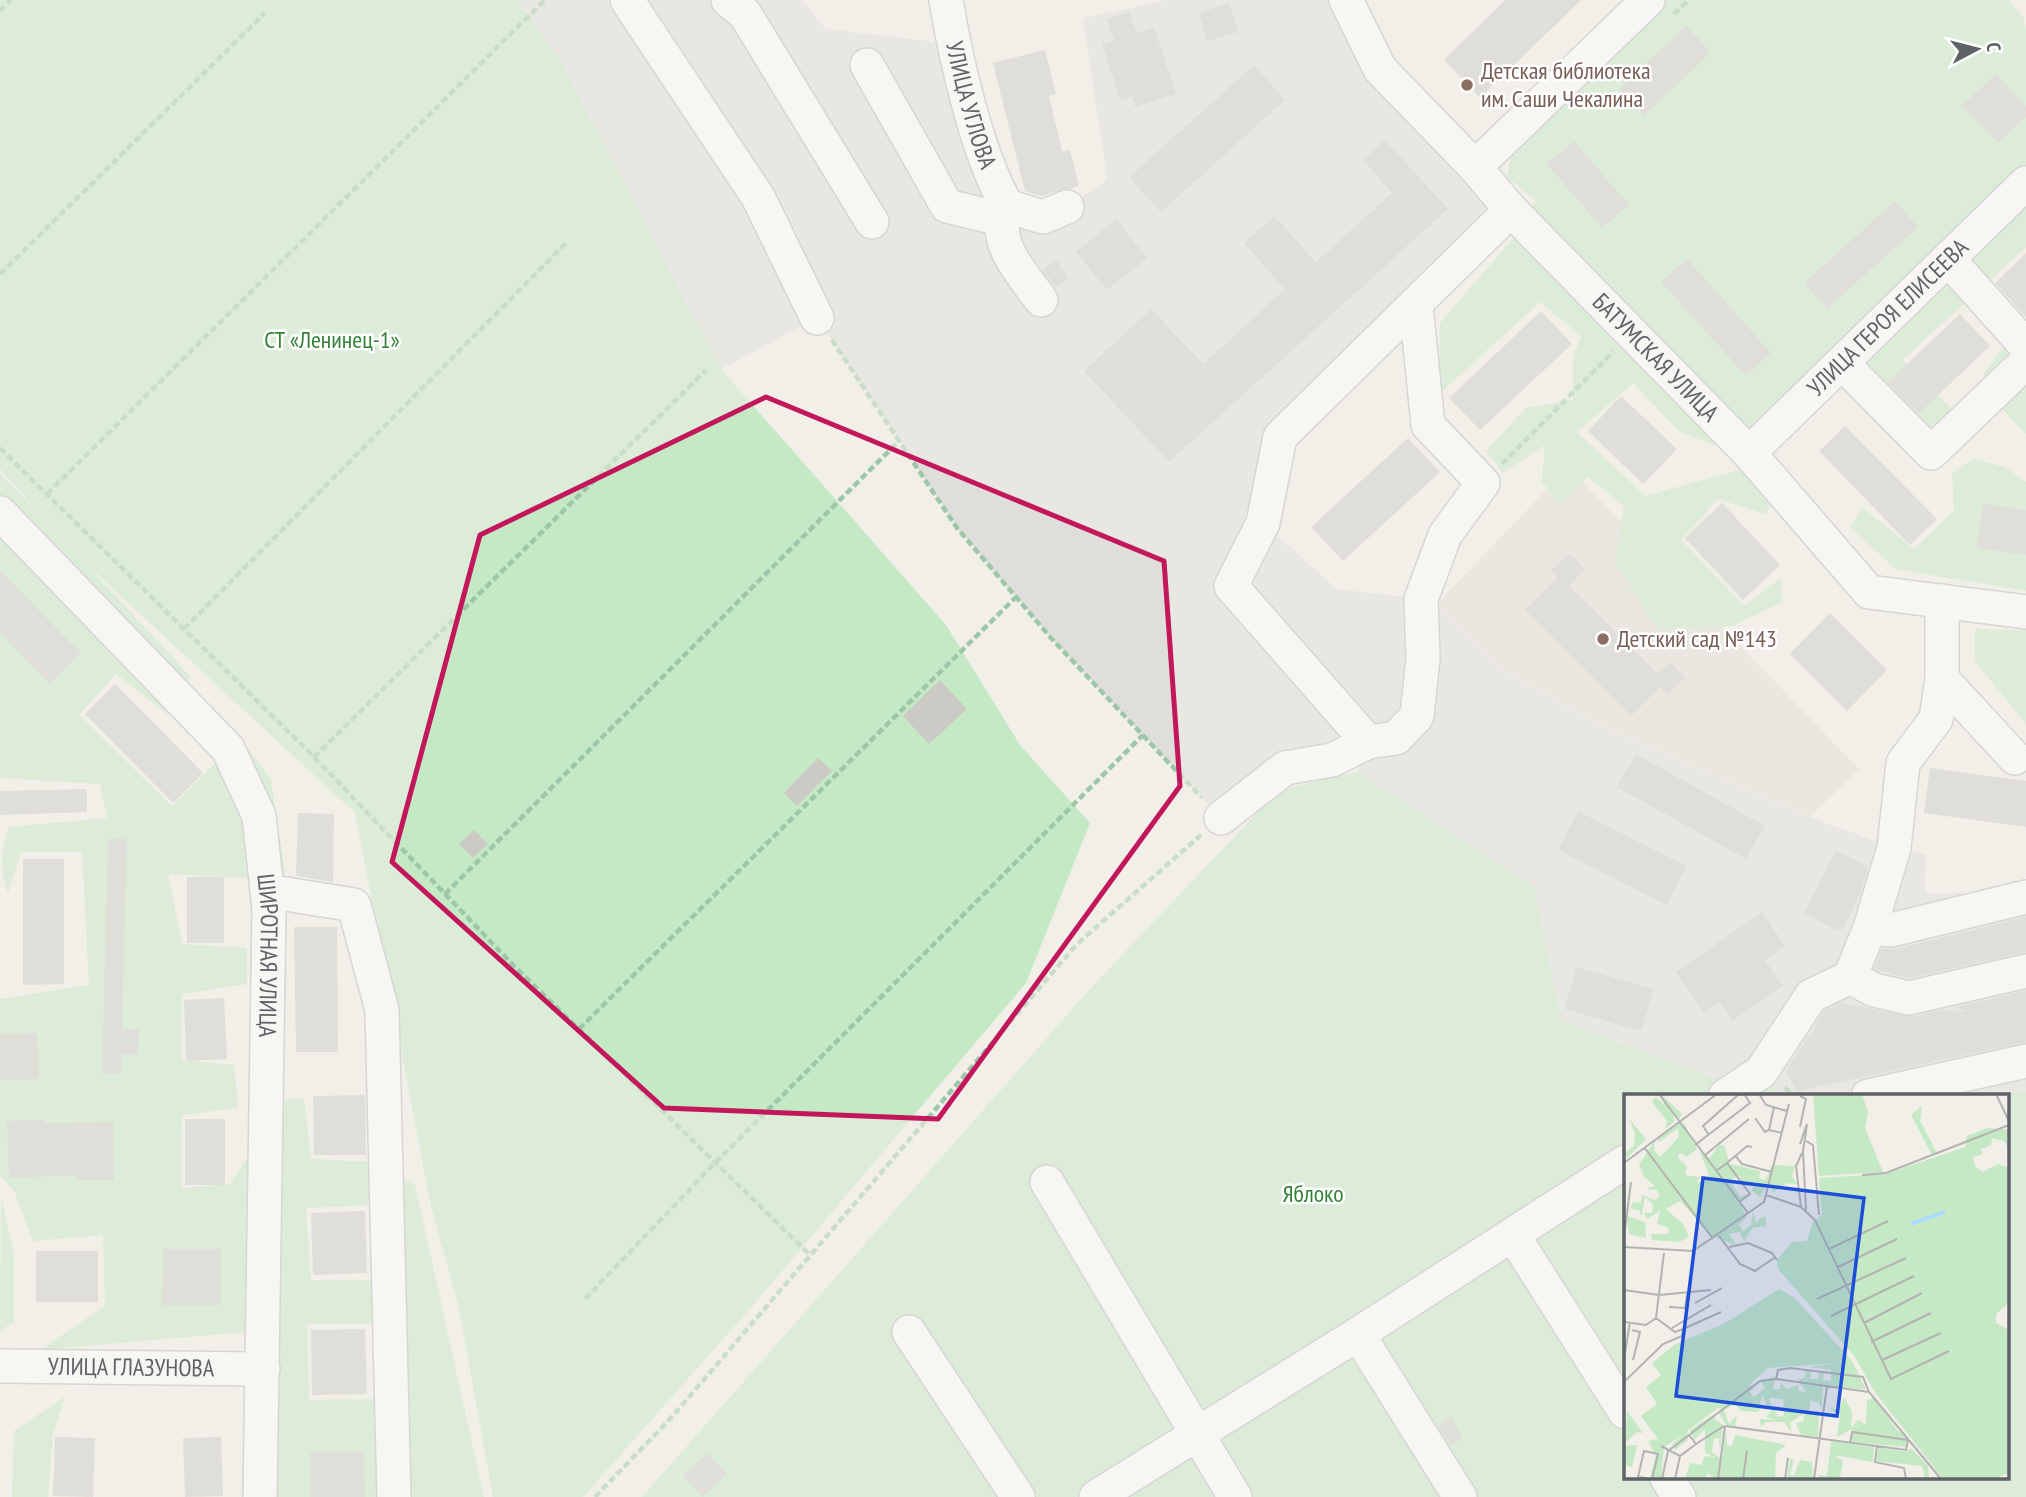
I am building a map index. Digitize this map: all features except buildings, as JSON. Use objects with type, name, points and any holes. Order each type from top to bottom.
[{"type":"street","points":[[626,0],[758,197],[817,318]]},
{"type":"street","points":[[728,0],[745,14],[872,222]]},
{"type":"street","name":"УЛИЦА УГЛОВА","points":[[946,0],[953,44],[1004,213],[1005,248],[1041,300]]},
{"type":"street","name":"БАТУМСКАЯ УЛИЦА","points":[[1346,0],[1380,69],[1475,167],[1511,210],[1749,453],[1869,592],[2026,612]]},
{"type":"street","points":[[1475,167],[1648,0]]},
{"type":"street","points":[[867,65],[947,206],[1043,217],[1067,206]]},
{"type":"street","name":"УЛИЦА ГЕРОЯ ЕЛИСЕЕВА","points":[[1749,453],[1948,259],[2023,192]]},
{"type":"street","points":[[1362,757],[1231,586],[1263,523],[1280,437],[1511,210]]},
{"type":"street","points":[[1948,259],[2026,346]]},
{"type":"street","points":[[1221,818],[1285,768],[1362,757],[1396,738],[1417,716],[1423,658],[1421,599],[1445,534],[1483,483],[1428,425],[1416,306]]},
{"type":"street","points":[[1842,363],[1931,453],[2026,362]]},
{"type":"street","name":"ШИРОТНАЯ УЛИЦА","points":[[0,513],[228,749],[260,816],[267,891],[260,1497]]},
{"type":"street","points":[[1728,1094],[1762,1072],[1811,996],[1850,977],[1870,928],[1894,848],[1903,763],[1936,719],[1942,678],[1942,601]]},
{"type":"street","points":[[1942,678],[2015,758]]},
{"type":"street","points":[[267,891],[354,905],[383,1010],[394,1497]]},
{"type":"street","points":[[1870,928],[1891,930],[2026,897]]},
{"type":"street","points":[[1850,977],[1874,990],[1909,999],[2026,971]]},
{"type":"street","points":[[1877,1094],[2026,1061]]},
{"type":"street","points":[[1096,1497],[1358,1334],[1624,1163]]},
{"type":"street","points":[[1047,1182],[1235,1497]]},
{"type":"street","points":[[1513,1235],[1624,1410]]},
{"type":"street","points":[[909,1332],[1018,1497]]},
{"type":"street","points":[[1358,1334],[1460,1497]]},
{"type":"street","name":"УЛИЦА ГЛАЗУНОВА","points":[[0,1366],[263,1368]]},
{"type":"street","points":[[1668,1480],[1679,1497]]},
{"type":"path","points":[[0,11],[11,0]]},
{"type":"path","points":[[47,494],[545,0]]},
{"type":"path","points":[[0,274],[265,13]]},
{"type":"path","points":[[184,629],[567,242]]},
{"type":"path","points":[[595,1497],[671,1418],[1077,944],[1221,818],[1016,597],[957,528],[817,318]]},
{"type":"path","points":[[1483,483],[1632,333]]},
{"type":"path","points":[[314,757],[706,370]]},
{"type":"path","points":[[445,894],[899,441]]},
{"type":"path","points":[[0,447],[314,757],[579,1029],[810,1255]]},
{"type":"path","points":[[579,1029],[1016,597]]},
{"type":"path","points":[[585,1299],[715,1163],[1143,735]]},
{"type":"highlighted area","points":[[766,397],[1164,561],[1180,786],[938,1119],[664,1108],[392,862],[480,535]]},
{"type":"shaded area","points":[[517,0],[802,0],[826,29],[953,44],[1007,206],[1067,207],[1107,180],[1083,18],[1167,0],[1346,0],[1511,210],[1280,437],[1263,523],[1337,589],[1421,599],[1436,605],[1506,672],[1606,728],[1810,817],[1894,848],[1926,854],[1925,893],[1968,893],[2026,881],[2026,1091],[2008,1094],[1778,1094],[1761,1072],[1720,1080],[1561,1021],[1534,887],[1357,772],[1367,743],[1221,818],[1051,638],[957,528],[817,318],[721,369],[560,60]]},
{"type":"shaded area","name":"Детский сад №143","points":[[1568,467],[1859,769],[1810,817],[1606,728],[1506,672],[1436,605]]},
{"type":"green space","name":"СТ «Ленинец-1»","points":[[0,0],[517,0],[560,60],[721,369],[946,625],[1020,745],[1090,823],[1026,983],[755,1303],[583,1497],[493,1497],[459,1308],[431,1206],[355,813],[84,562],[191,677],[170,716],[116,674],[79,715],[172,806],[240,739],[271,779],[286,880],[168,874],[182,944],[247,948],[247,984],[182,994],[181,1060],[234,1065],[238,1108],[182,1115],[181,1188],[230,1184],[285,1100],[304,1098],[311,1159],[374,1162],[378,1205],[306,1208],[311,1280],[381,1280],[377,1324],[307,1324],[309,1400],[386,1399],[397,1176],[415,1185],[484,1497],[269,1497],[250,1303],[244,1332],[40,1350],[105,1306],[103,1235],[33,1241],[14,1191],[0,1176],[0,999],[89,985],[82,852],[21,852],[8,893],[3,851],[9,827],[107,818],[100,784],[0,778],[0,473],[53,529],[0,469]]},
{"type":"green space","points":[[1662,0],[2009,0],[2024,19],[2026,29],[2026,247],[1902,360],[1951,408],[1933,443],[1851,347],[1779,413],[1714,445],[1680,432],[1633,383],[1577,432],[1645,496],[1747,468],[1776,496],[1765,514],[1718,499],[1681,540],[1744,606],[1781,578],[1782,602],[1732,626],[1658,629],[1615,562],[1624,506],[1588,477],[1560,504],[1542,482],[1545,445],[1503,473],[1486,451],[1526,408],[1573,400],[1573,357],[1581,336],[1540,302],[1439,394],[1440,323],[1510,242],[1536,201],[1507,177],[1513,144]]},
{"type":"green space","points":[[2002,348],[2026,364],[2026,434],[2005,412],[1983,375]]},
{"type":"green space","points":[[1973,459],[2005,467],[2026,482],[2026,591],[1895,569],[1850,526],[1863,508],[1914,549],[1954,511],[1952,474]]},
{"type":"green space","points":[[1975,629],[2026,630],[2026,724],[1975,661]]},
{"type":"green space","name":"Яблоко","points":[[1357,772],[1534,887],[1561,1021],[1720,1080],[1752,1053],[1778,1094],[1624,1094],[1624,1480],[2008,1480],[2008,1094],[2026,1091],[2026,1497],[642,1497],[1090,989],[1279,790]]},
{"type":"green space","points":[[1,1196],[14,1254],[14,1322],[0,1331]]},
{"type":"green space","points":[[65,1397],[53,1434],[48,1497],[12,1497],[14,1431]]},
{"type":"place","name":"Детская библиотека им. Саши Чекалина","points":[[1467,85]]},
{"type":"place","name":"Детский сад №143","points":[[1603,639]]}]
